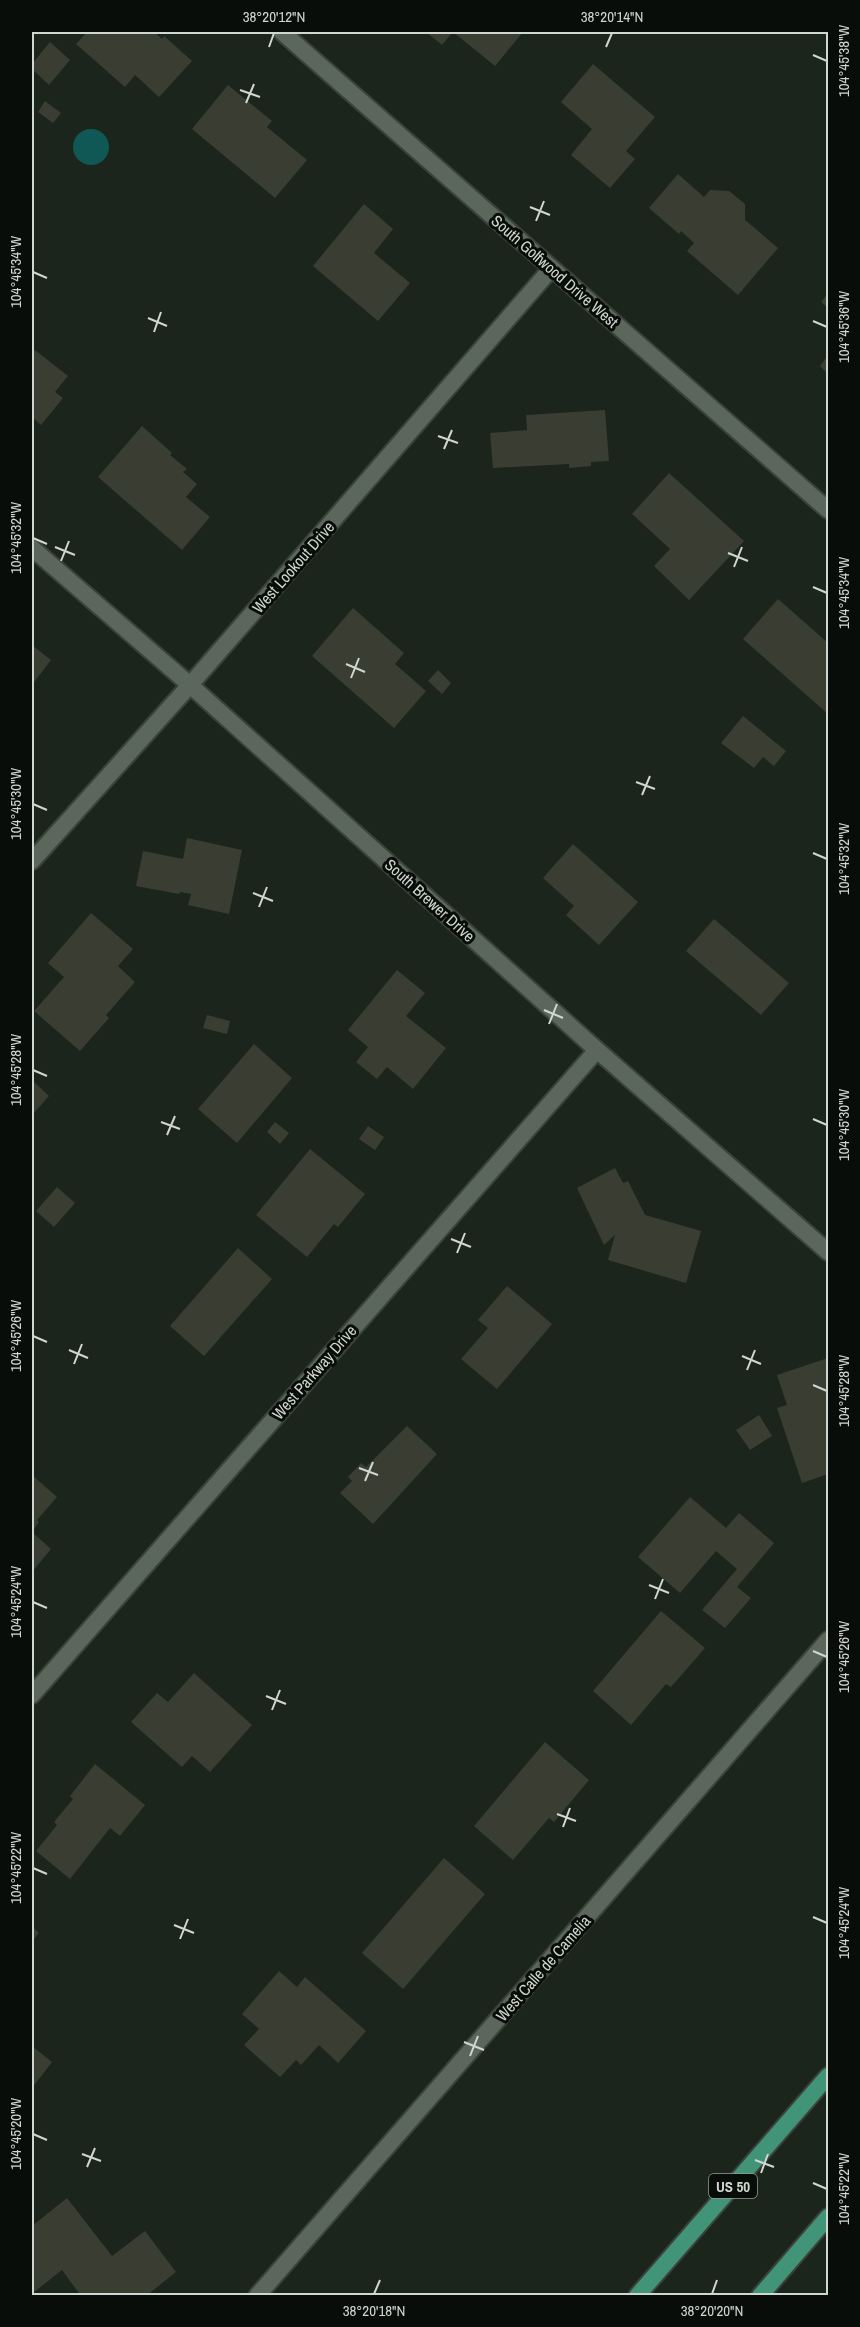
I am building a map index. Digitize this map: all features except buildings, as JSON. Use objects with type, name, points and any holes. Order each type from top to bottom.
[{"type":"highway","name":"US 50","points":[[637,2295],[828,2076]]},
{"type":"highway","points":[[760,2295],[828,2217]]},
{"type":"street","name":"South Golfwood Drive West","points":[[282,32],[828,510]]},
{"type":"street","name":"West Lookout Drive","points":[[32,861],[190,685],[551,269]]},
{"type":"street","name":"South Brewer Drive","points":[[32,548],[190,685],[597,1050],[828,1251]]},
{"type":"street","name":"West Parkway Drive","points":[[32,1695],[597,1050]]},
{"type":"street","name":"West Calle de Camelia","points":[[257,2295],[828,1640]]},
{"type":"water","points":[[91,129],[104,134],[109,147],[104,160],[91,165],[78,160],[73,147],[78,134]]}]
